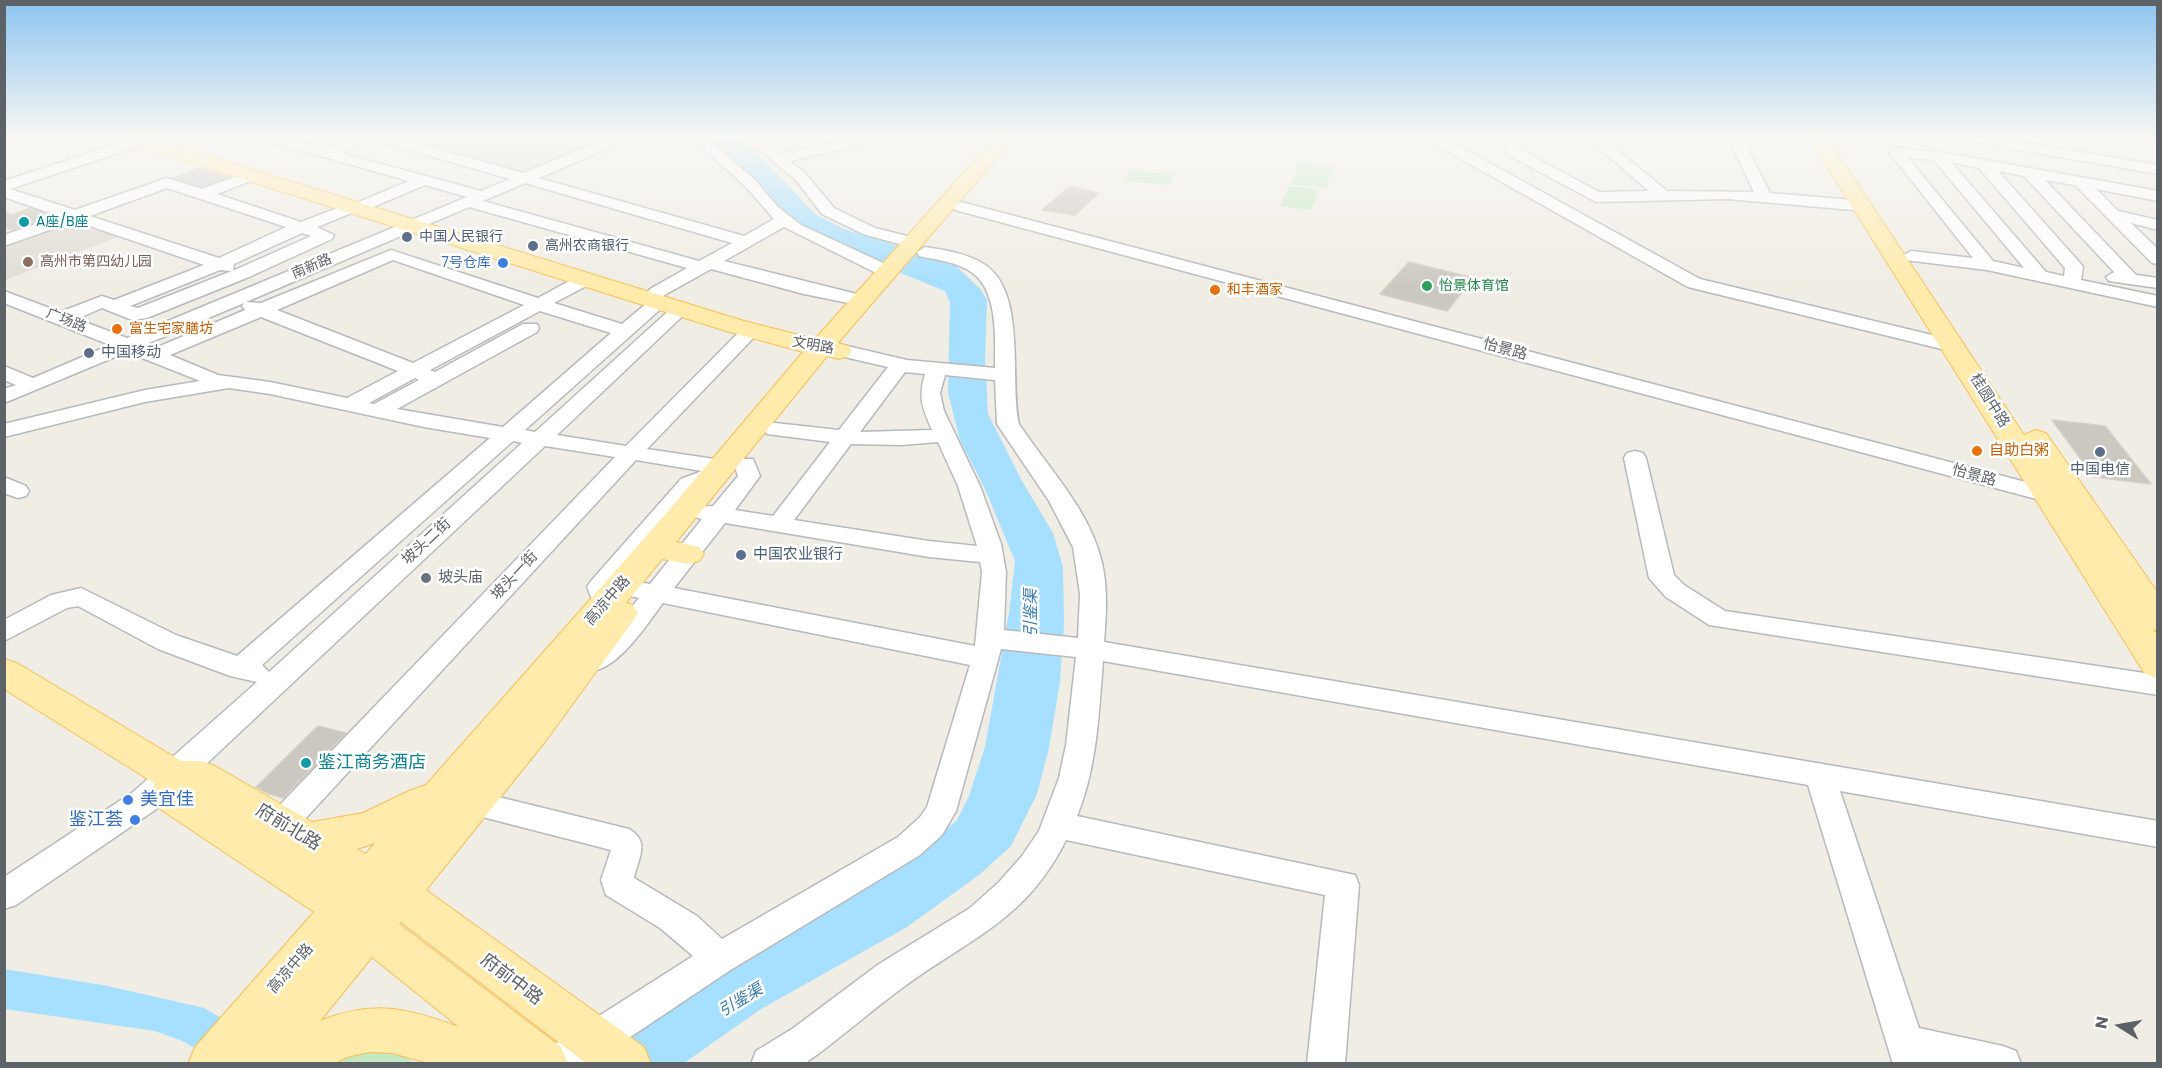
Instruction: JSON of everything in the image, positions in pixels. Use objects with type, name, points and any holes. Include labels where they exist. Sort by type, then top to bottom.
[{"type":"main road","name":"文明路","points":[[297,188],[665,301],[751,331],[830,348]]},
{"type":"main road","name":"文明路","points":[[302,188],[360,206]]},
{"type":"main road","name":"高凉中路","points":[[460,796],[580,671],[686,529],[728,468],[900,268],[965,188]]},
{"type":"main road","name":"高凉中路","points":[[900,268],[977,188]]},
{"type":"main road","name":"桂圆中路","points":[[1852,188],[1903,256],[2063,498],[2157,665]]},
{"type":"main road","name":"桂圆中路","points":[[1862,188],[1954,346],[2063,498],[2157,619]]},
{"type":"main road","name":"文明路","points":[[417,223],[586,279],[830,348]]},
{"type":"main road","name":"高凉中路","points":[[728,468],[775,429],[830,348]]},
{"type":"main road","name":"高凉中路","points":[[212,1064],[370,902],[635,595]]},
{"type":"main road","name":"府前北路","points":[[4,672],[174,776],[201,777],[296,832],[370,902]]},
{"type":"main road","points":[[174,776],[174,798],[370,902],[544,1064]]},
{"type":"main road","points":[[296,832],[335,838],[375,828],[460,796]]},
{"type":"main road","name":"高凉中路","points":[[256,1064],[370,902]]},
{"type":"main road","name":"府前中路","points":[[370,902],[594,1053]]},
{"type":"main road","points":[[290,1064],[328,1040],[351,1031],[371,1027],[401,1030],[497,1064]]},
{"type":"street","points":[[4,241],[153,188]]},
{"type":"street","points":[[60,319],[102,302],[139,314],[243,273],[325,234],[181,188]]},
{"type":"street","points":[[201,195],[220,188]]},
{"type":"street","points":[[114,306],[219,265],[301,226],[360,206],[403,188]]},
{"type":"street","points":[[443,188],[474,199],[703,264],[810,290],[900,268],[969,264],[990,278],[1001,301],[999,375],[1008,424],[1071,518],[1085,547],[1092,576],[1081,648],[1078,756],[1071,789],[1049,846],[1035,867],[1016,888],[981,919],[910,962],[769,1064]]},
{"type":"street","name":"南新路","points":[[4,397],[501,188]]},
{"type":"street","points":[[554,188],[745,241]]},
{"type":"street","points":[[754,188],[784,220],[809,236],[900,268]]},
{"type":"street","points":[[810,188],[828,211],[869,231],[900,268]]},
{"type":"street","points":[[1522,188],[1691,282],[1731,294],[1954,346]]},
{"type":"street","points":[[1577,188],[1593,197],[1725,194],[1864,206]]},
{"type":"street","points":[[1654,188],[1664,196]]},
{"type":"street","points":[[1759,188],[1764,197]]},
{"type":"street","points":[[1925,188],[1987,265]]},
{"type":"street","points":[[1965,188],[2039,274]]},
{"type":"street","points":[[2005,188],[2074,267],[2073,277]]},
{"type":"street","points":[[2044,188],[2132,279]]},
{"type":"street","points":[[2086,188],[2157,259]]},
{"type":"street","points":[[2113,188],[2157,196]]},
{"type":"street","points":[[2129,191],[2157,217]]},
{"type":"street","points":[[4,192],[243,273]]},
{"type":"street","name":"怡景路","points":[[960,207],[2063,498]]},
{"type":"street","points":[[2062,207],[2112,214],[2157,225]]},
{"type":"street","points":[[240,669],[623,330],[665,301],[703,264],[784,220]]},
{"type":"street","points":[[314,241],[350,251]]},
{"type":"street","points":[[152,356],[391,255],[407,258],[560,312],[623,330]]},
{"type":"street","points":[[1903,256],[1987,265],[2039,274],[2132,279],[2157,283]]},
{"type":"street","points":[[2073,277],[2157,302]]},
{"type":"street","points":[[352,404],[586,279]]},
{"type":"street","name":"广场路","points":[[4,296],[202,377],[228,383]]},
{"type":"street","points":[[234,300],[435,379]]},
{"type":"street","name":"坡头二街","points":[[4,895],[135,807],[174,776],[538,440],[665,301]]},
{"type":"street","points":[[379,410],[560,312]]},
{"type":"street","name":"坡头一街","points":[[296,832],[630,454],[751,331]]},
{"type":"street","points":[[830,348],[900,365],[999,375]]},
{"type":"street","points":[[778,525],[900,365]]},
{"type":"street","points":[[594,1053],[717,960],[909,846],[931,826],[941,811],[994,645],[994,572],[991,555],[969,486],[944,435],[934,411],[930,393],[942,371]]},
{"type":"street","points":[[4,372],[33,385]]},
{"type":"street","points":[[4,431],[146,396],[228,383],[270,388],[538,440],[728,468]]},
{"type":"street","points":[[775,429],[905,441],[944,435]]},
{"type":"street","points":[[1635,458],[1662,578],[1684,598],[1718,619],[2157,685]]},
{"type":"street","points":[[728,468],[689,484],[686,529],[778,525],[957,553],[991,555]]},
{"type":"street","points":[[635,595],[994,645],[1081,648],[2157,834]]},
{"type":"street","points":[[4,632],[60,601],[81,597],[167,642],[240,669],[279,679]]},
{"type":"street","points":[[1820,776],[1909,1053],[2003,1064]]},
{"type":"street","points":[[460,796],[618,838],[626,843],[628,850],[616,879],[618,885],[690,930],[705,942],[717,960]]},
{"type":"street","points":[[1058,825],[1343,885],[1326,1064]]},
{"type":"shaded area","name":"高州市第四幼儿园","points":[[75,219],[123,235],[5,280],[5,245]]},
{"type":"green space","points":[[1288,188],[1319,190],[1311,210],[1280,206]]},
{"type":"green space","points":[[380,1041],[415,1063],[311,1064]]},
{"type":"water","name":"引鉴渠","points":[[762,188],[790,188],[815,214],[844,229],[954,264],[981,290],[987,300],[985,358],[988,414],[1022,481],[1053,533],[1063,567],[1064,625],[1060,682],[1049,748],[1037,794],[1011,846],[979,875],[907,927],[761,1009],[684,1063],[572,1064],[934,840],[957,820],[969,796],[985,747],[1009,613],[1015,561],[985,489],[960,440],[948,392],[950,302],[945,291],[864,258],[781,213]]},
{"type":"water","points":[[4,969],[108,986],[204,1008],[300,1063],[222,1063],[182,1041],[155,1031],[5,1009]]},
{"type":"building","points":[[1068,188],[1099,193],[1075,215],[1042,210]]},
{"type":"building","name":"A座/B座","points":[[30,208],[52,216],[12,230],[4,227],[4,212],[11,215]]},
{"type":"building","name":"怡景体育馆","points":[[1409,262],[1473,278],[1447,311],[1380,294]]},
{"type":"building","name":"中国电信","points":[[2052,420],[2105,426],[2151,484],[2094,477]]},
{"type":"building","name":"鉴江商务酒店","points":[[318,726],[346,733],[283,798],[256,787]]},
{"type":"place","name":"A座/B座","points":[[24,222]]},
{"type":"place","name":"中国人民银行","points":[[407,237]]},
{"type":"place","name":"高州农商银行","points":[[533,246]]},
{"type":"place","name":"高州市第四幼儿园","points":[[28,262]]},
{"type":"place","name":"7号仓库","points":[[503,263]]},
{"type":"place","name":"怡景体育馆","points":[[1427,286]]},
{"type":"place","name":"和丰酒家","points":[[1215,290]]},
{"type":"place","name":"富生宅家膳坊","points":[[117,329]]},
{"type":"place","name":"中国移动","points":[[89,353]]},
{"type":"place","name":"自助白粥","points":[[1977,451]]},
{"type":"place","name":"中国电信","points":[[2100,452]]},
{"type":"place","name":"中国农业银行","points":[[741,555]]},
{"type":"place","name":"坡头庙","points":[[426,578]]},
{"type":"place","name":"鉴江商务酒店","points":[[306,763]]},
{"type":"place","name":"美宜佳","points":[[128,800]]},
{"type":"place","name":"鉴江荟","points":[[135,820]]}]
